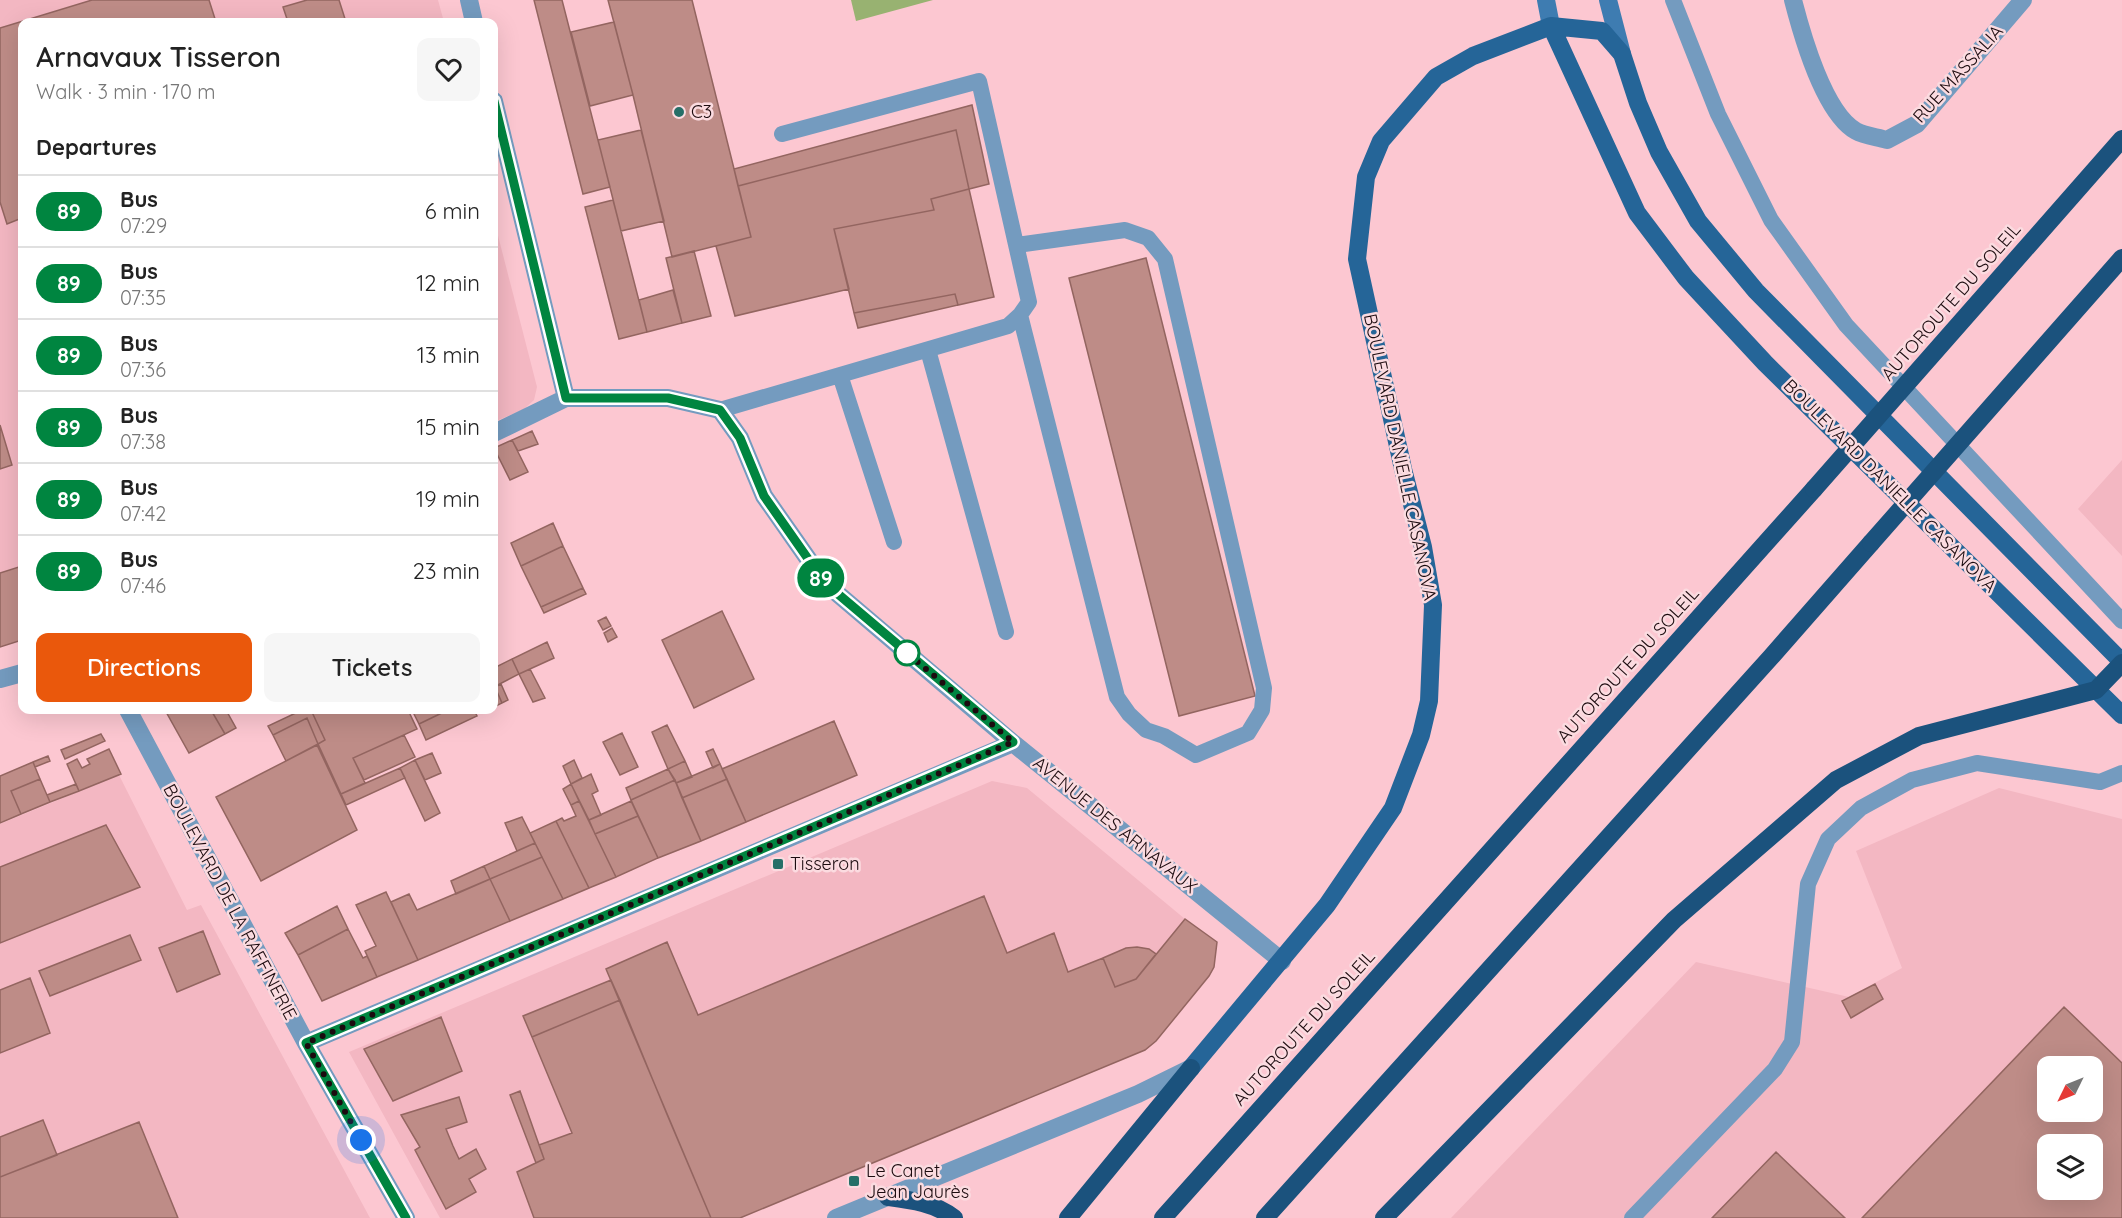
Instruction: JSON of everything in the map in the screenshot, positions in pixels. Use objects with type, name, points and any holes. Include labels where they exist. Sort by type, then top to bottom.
[{"type":"highway","name":"AUTOROUTE DU SOLEIL","points":[[1163,1218],[1814,489],[2122,139]]},
{"type":"highway","points":[[1265,1218],[1771,657],[2122,258]]},
{"type":"highway","points":[[1384,1218],[1674,920],[1836,780],[1919,736],[2096,690],[2122,663]]},
{"type":"highway","points":[[1068,1218],[1191,1068]]},
{"type":"highway","points":[[888,1197],[933,1206],[954,1218]]},
{"type":"main road","points":[[1546,0],[1551,26]]},
{"type":"main road","points":[[1608,0],[1622,54]]},
{"type":"main road","name":"BOULEVARD DANIELLE CASANOVA","points":[[1551,26],[1637,213],[1686,278],[1765,363],[2122,715]]},
{"type":"main road","name":"BOULEVARD DANIELLE CASANOVA","points":[[1191,1068],[1327,905],[1393,808],[1421,735],[1429,701],[1434,605],[1423,547],[1392,422],[1357,259],[1366,177],[1381,141],[1436,77],[1473,56],[1551,26],[1602,31],[1622,54],[1638,103],[1659,152],[1698,221],[1756,291],[2122,663]]},
{"type":"street","points":[[469,0],[473,18]]},
{"type":"street","name":"RUE MASSALIA","points":[[1793,0],[1802,35],[1826,94],[1838,115],[1856,131],[1887,140],[1917,124],[2023,0]]},
{"type":"street","points":[[498,118],[566,398]]},
{"type":"street","points":[[498,431],[566,398],[668,398],[720,410]]},
{"type":"street","name":"AVENUE DES ARNAVAUX","points":[[720,410],[740,438],[764,496],[825,583],[1013,742],[1282,961]]},
{"type":"street","points":[[0,679],[18,674]]},
{"type":"street","name":"BOULEVARD DE LA RAFFINERIE","points":[[130,714],[306,1043],[406,1218]]},
{"type":"street","points":[[306,1043],[1013,742]]},
{"type":"street","name":"BOULEVARD DANIELLE CASANOVA","points":[[836,1218],[1138,1094],[1191,1068]]},
{"type":"lane","points":[[1673,0],[1718,114],[1771,220],[1846,326],[2122,621]]},
{"type":"lane","points":[[720,410],[1008,326],[1029,302],[979,81],[782,134]]},
{"type":"lane","points":[[1017,245],[1125,230],[1148,238],[1166,259],[1264,688],[1262,710],[1248,733],[1196,755],[1164,736],[1146,730],[1129,714],[1117,697],[1020,315]]},
{"type":"lane","points":[[928,350],[1006,632]]},
{"type":"lane","points":[[840,375],[894,542]]},
{"type":"lane","points":[[1632,1218],[1774,1070],[1792,1042],[1808,884],[1828,839],[1860,808],[1912,780],[1977,763],[2100,782],[2122,773]]},
{"type":"shaded area","points":[[0,0],[438,0],[443,18],[18,18],[18,641],[0,647]]},
{"type":"shaded area","points":[[498,236],[537,387],[534,400],[524,409],[498,420]]},
{"type":"shaded area","points":[[2122,460],[2122,556],[2078,509]]},
{"type":"shaded area","points":[[119,775],[187,910],[201,905],[370,1218],[0,1218],[0,824]]},
{"type":"shaded area","points":[[992,781],[1027,788],[1185,919],[1217,942],[1214,967],[1209,972],[740,1218],[440,1218],[349,1052]]},
{"type":"shaded area","points":[[1999,788],[2122,819],[2122,1218],[1451,1218],[1696,962],[1849,997],[1902,968],[1856,851]]},
{"type":"green space","points":[[851,0],[933,0],[856,21]]},
{"type":"building","points":[[92,0],[209,0],[215,18],[33,18]]},
{"type":"building","points":[[307,0],[339,0],[345,18],[287,18],[283,7]]},
{"type":"building","points":[[534,0],[562,0],[610,187],[583,194]]},
{"type":"building","name":"C3","points":[[608,0],[692,0],[751,237],[672,257]]},
{"type":"building","points":[[614,22],[633,95],[590,106],[571,32]]},
{"type":"building","points":[[18,23],[18,220],[7,224],[0,202],[0,28]]},
{"type":"building","points":[[972,105],[989,184],[969,189],[956,130],[738,186],[734,169]]},
{"type":"building","points":[[641,130],[664,221],[621,231],[598,140]]},
{"type":"building","points":[[956,130],[969,189],[931,199],[934,210],[834,229],[849,289],[735,316],[716,246],[751,237],[738,186]]},
{"type":"building","points":[[969,189],[994,297],[958,305],[955,294],[854,313],[834,229],[934,210],[931,199]]},
{"type":"building","points":[[613,200],[647,332],[619,339],[585,207]]},
{"type":"building","points":[[694,251],[711,316],[682,323],[666,258]]},
{"type":"building","points":[[1146,258],[1255,696],[1179,716],[1069,278]]},
{"type":"building","points":[[673,290],[682,323],[647,332],[639,300]]},
{"type":"building","points":[[955,294],[958,305],[858,328],[854,313]]},
{"type":"building","points":[[0,425],[12,465],[0,469]]},
{"type":"building","points":[[532,431],[538,444],[518,451],[512,440]]},
{"type":"building","points":[[512,440],[528,472],[510,480],[498,456],[498,446]]},
{"type":"building","points":[[553,523],[563,546],[521,566],[511,543]]},
{"type":"building","points":[[563,546],[583,588],[541,607],[521,566]]},
{"type":"building","points":[[18,567],[18,641],[0,647],[0,573]]},
{"type":"building","points":[[583,588],[586,594],[544,613],[541,607]]},
{"type":"building","points":[[722,611],[754,679],[694,708],[662,640]]},
{"type":"building","points":[[606,617],[611,626],[603,630],[598,621]]},
{"type":"building","points":[[612,628],[617,637],[608,642],[604,633]]},
{"type":"building","points":[[547,642],[554,658],[519,674],[512,659]]},
{"type":"building","points":[[512,659],[519,674],[498,685],[498,666]]},
{"type":"building","points":[[530,669],[545,698],[533,702],[519,674]]},
{"type":"building","points":[[501,684],[508,700],[502,703],[498,694],[498,686]]},
{"type":"building","points":[[167,714],[213,714],[225,734],[189,753]]},
{"type":"building","points":[[213,714],[228,714],[236,728],[225,734]]},
{"type":"building","points":[[294,714],[313,714],[325,740],[318,744],[307,718],[273,735],[268,726]]},
{"type":"building","points":[[313,714],[410,714],[417,729],[353,758],[365,783],[341,794],[318,744],[325,740]]},
{"type":"building","points":[[414,714],[440,714],[419,724]]},
{"type":"building","points":[[440,714],[476,714],[477,716],[426,740],[419,724]]},
{"type":"building","points":[[307,718],[318,744],[286,761],[273,735]]},
{"type":"building","points":[[834,721],[857,775],[746,822],[722,769]]},
{"type":"building","points":[[667,725],[685,761],[668,769],[652,732]]},
{"type":"building","points":[[622,733],[638,767],[620,775],[603,742]]},
{"type":"building","points":[[101,734],[105,741],[65,759],[61,750]]},
{"type":"building","points":[[404,735],[415,757],[364,780],[353,758]]},
{"type":"building","points":[[317,745],[357,830],[261,881],[216,797]]},
{"type":"building","points":[[109,749],[121,774],[79,791],[67,764],[77,759],[82,768],[90,764],[87,759]]},
{"type":"building","points":[[713,749],[720,764],[713,768],[706,752]]},
{"type":"building","points":[[432,753],[441,773],[425,780],[415,760]]},
{"type":"building","points":[[48,756],[50,761],[35,767],[33,762]]},
{"type":"building","points":[[415,760],[440,813],[425,821],[400,768]]},
{"type":"building","points":[[574,760],[582,778],[571,784],[563,766]]},
{"type":"building","points":[[685,761],[692,777],[676,783],[668,769]]},
{"type":"building","points":[[33,762],[40,779],[11,791],[21,814],[0,823],[0,776]]},
{"type":"building","points":[[720,764],[727,779],[682,798],[676,783]]},
{"type":"building","points":[[400,768],[405,778],[346,805],[341,794]]},
{"type":"building","points":[[668,769],[675,780],[631,800],[626,788]]},
{"type":"building","points":[[591,774],[598,791],[592,794],[601,815],[589,820],[571,784]]},
{"type":"building","points":[[40,779],[50,802],[21,814],[11,791]]},
{"type":"building","points":[[727,779],[746,822],[701,841],[682,798]]},
{"type":"building","points":[[675,780],[701,841],[658,858],[631,800]]},
{"type":"building","points":[[76,784],[79,791],[50,802],[47,795]]},
{"type":"building","points":[[571,784],[579,801],[571,805],[563,789]]},
{"type":"building","points":[[579,801],[616,877],[589,888],[556,821],[562,818],[564,821],[576,816],[571,805]]},
{"type":"building","points":[[631,801],[638,816],[595,834],[589,820]]},
{"type":"building","points":[[638,816],[658,858],[616,877],[595,834]]},
{"type":"building","points":[[522,817],[535,843],[517,851],[505,823]]},
{"type":"building","points":[[556,821],[589,888],[563,899],[530,833]]},
{"type":"building","points":[[106,825],[140,887],[0,943],[0,867]]},
{"type":"building","points":[[535,843],[542,857],[490,879],[484,866]]},
{"type":"building","points":[[542,857],[563,899],[510,921],[490,879]]},
{"type":"building","points":[[484,866],[490,879],[456,894],[451,881]]},
{"type":"building","points":[[490,879],[510,921],[418,960],[391,902],[409,894],[417,910]]},
{"type":"building","points":[[386,892],[418,960],[377,977],[365,951],[376,946],[356,905]]},
{"type":"building","points":[[984,896],[1007,953],[1054,933],[1068,972],[1103,958],[1115,987],[1136,979],[1185,919],[1217,942],[1214,967],[1156,1041],[1145,1050],[740,1218],[711,1218],[606,969],[667,942],[698,1015]]},
{"type":"building","points":[[337,906],[348,929],[298,955],[285,933]]},
{"type":"building","points":[[348,929],[363,958],[367,956],[377,977],[322,1001],[298,955]]},
{"type":"building","points":[[203,931],[220,974],[177,992],[159,948]]},
{"type":"building","points":[[130,935],[141,960],[50,996],[39,971]]},
{"type":"building","points":[[1126,948],[1149,949],[1156,954],[1136,979],[1115,987],[1103,958]]},
{"type":"building","points":[[30,978],[50,1033],[0,1053],[0,990]]},
{"type":"building","points":[[611,980],[620,1000],[532,1037],[523,1016]]},
{"type":"building","points":[[1875,984],[1883,999],[1851,1018],[1842,1001]]},
{"type":"building","points":[[620,1000],[711,1218],[534,1218],[517,1172],[544,1159],[539,1145],[572,1133],[532,1037]]},
{"type":"building","points":[[2064,1007],[2122,1063],[2122,1218],[1862,1218]]},
{"type":"building","points":[[441,1017],[462,1071],[393,1101],[364,1049]]},
{"type":"building","points":[[520,1091],[544,1159],[536,1163],[510,1095]]},
{"type":"building","points":[[459,1097],[467,1122],[446,1129],[459,1159],[476,1149],[486,1169],[469,1179],[476,1192],[446,1209],[415,1150],[420,1147],[401,1115]]},
{"type":"building","points":[[43,1120],[57,1155],[0,1177],[0,1137]]},
{"type":"building","points":[[139,1122],[178,1218],[0,1218],[0,1177]]},
{"type":"building","points":[[1776,1152],[1845,1218],[1712,1218]]},
{"type":"bus line","name":"89","points":[[406,1218],[306,1043],[1013,742],[825,583],[764,496],[740,438],[720,410],[668,398],[566,398],[498,118]]},
{"type":"place","name":"C3","points":[[679,112]]},
{"type":"place","name":"Tisseron","points":[[778,864]]},
{"type":"place","name":"Le Canet Jean Jaurès","points":[[854,1181]]},
{"type":"route","points":[[361,1140],[306,1043],[1013,742],[907,653]]}]
